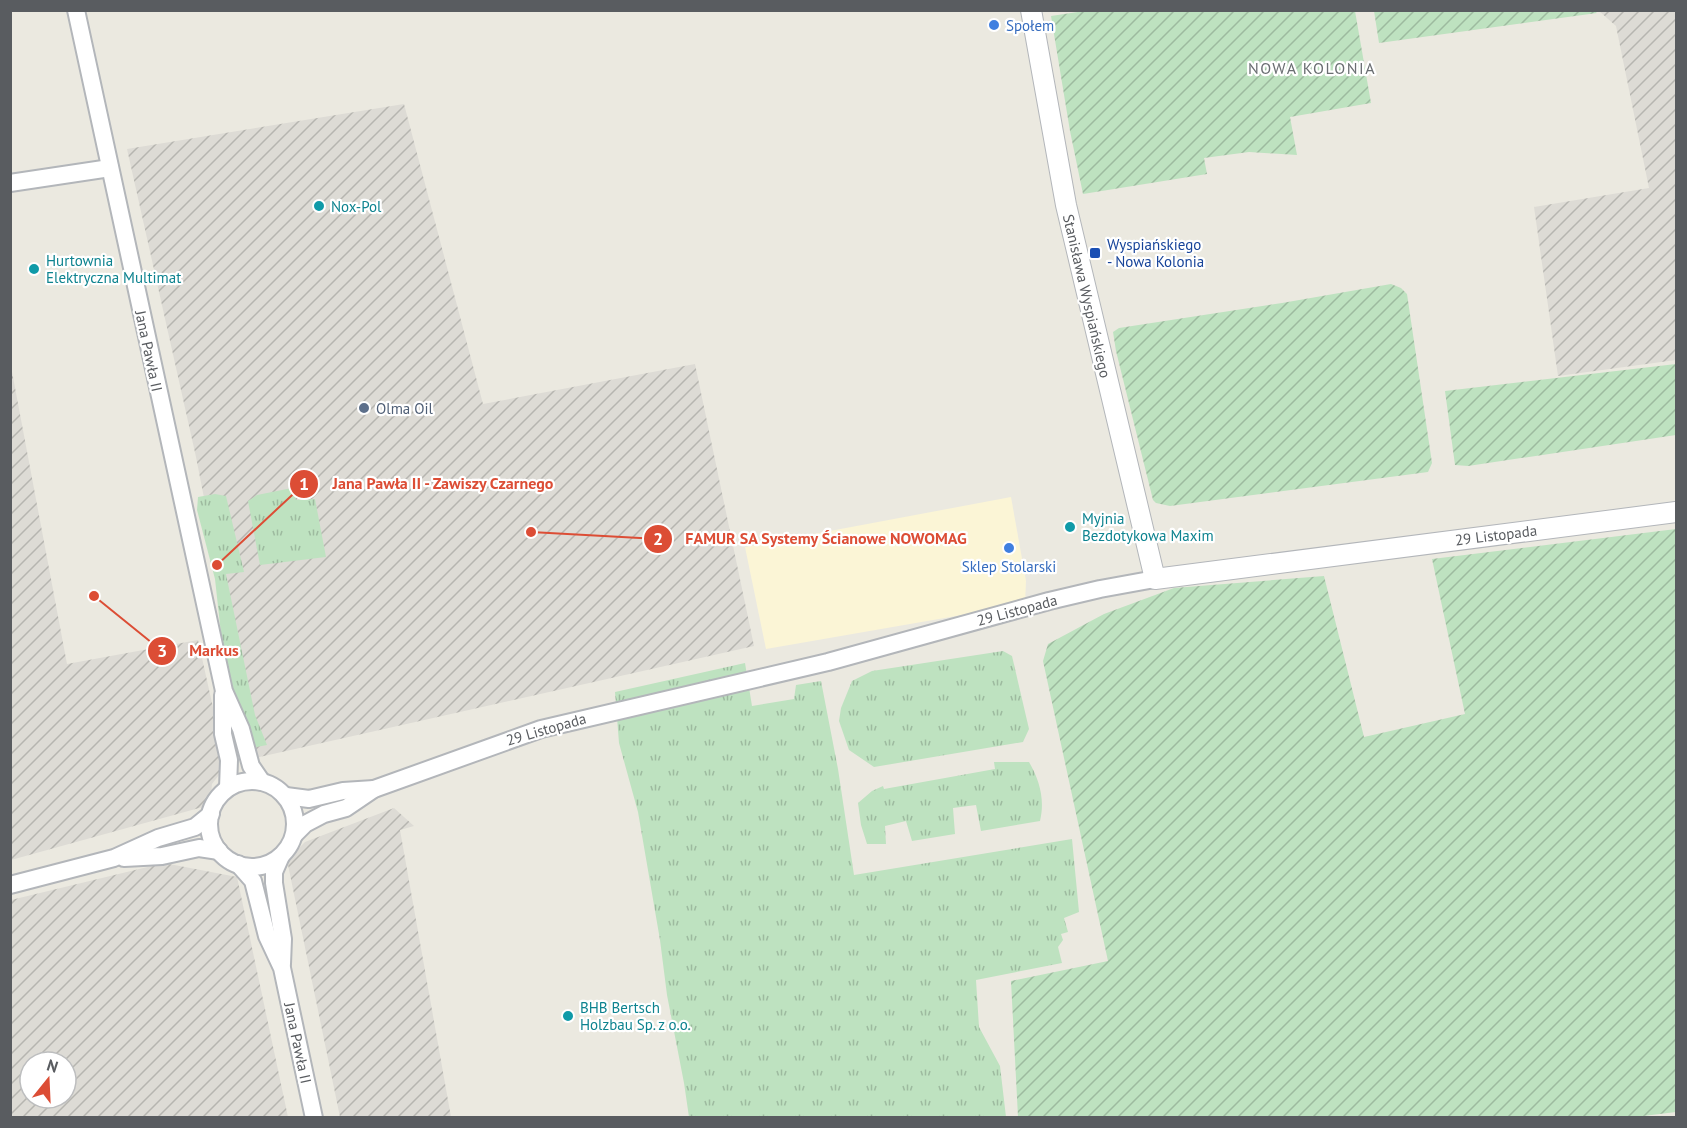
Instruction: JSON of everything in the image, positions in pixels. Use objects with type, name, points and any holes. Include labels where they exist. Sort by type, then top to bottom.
[{"type":"street","name":"Jana Pawła II","points":[[76,10],[224,691],[241,729],[251,766],[262,782]]},
{"type":"street","name":"Stanisława Wyspiańskiego","points":[[1031,10],[1073,238],[1155,579]]},
{"type":"street","points":[[10,183],[110,168]]},
{"type":"street","name":"29 Listopada","points":[[294,836],[306,824],[324,814],[346,808],[375,789],[541,729],[828,662],[1100,589],[1155,579],[1677,512]]},
{"type":"street","name":"Jana Pawła II","points":[[224,691],[222,734],[229,760],[228,788]]},
{"type":"street","points":[[250,780],[262,782],[273,786],[286,796],[294,811],[294,836],[291,843],[274,861],[258,866],[238,864],[219,851],[213,841],[210,830],[211,814],[219,796],[228,788],[250,780]]},
{"type":"street","name":"29 Listopada","points":[[286,796],[309,799],[343,791],[375,789]]},
{"type":"street","points":[[10,885],[114,858],[158,838],[195,827],[211,814]]},
{"type":"street","points":[[114,858],[162,856],[199,848],[219,851]]},
{"type":"street","name":"Jana Pawła II","points":[[280,856],[274,872],[274,883],[284,939],[282,968]]},
{"type":"street","name":"Jana Pawła II","points":[[238,864],[253,881],[267,936],[282,968],[314,1118]]},
{"type":"shaded area","points":[[1599,11],[1676,11],[1676,360],[1558,376],[1534,207],[1649,188],[1616,26]]},
{"type":"shaded area","points":[[404,104],[483,404],[695,364],[754,646],[255,758],[196,457],[127,149]]},
{"type":"shaded area","points":[[10,361],[67,664],[198,640],[226,766],[212,784],[210,805],[11,860]]},
{"type":"shaded area","points":[[1011,497],[1026,581],[1025,604],[766,649],[745,547]]},
{"type":"shaded area","points":[[394,808],[414,826],[400,830],[451,1117],[340,1117],[287,860],[305,842]]},
{"type":"shaded area","points":[[164,863],[237,877],[288,1117],[11,1118],[11,900]]},
{"type":"green space","points":[[1091,10],[1355,11],[1371,103],[1290,117],[1297,155],[1249,152],[1204,158],[1207,174],[1083,194],[1051,16]]},
{"type":"green space","points":[[1593,10],[1597,13],[1379,43],[1374,11]]},
{"type":"green space","points":[[1391,284],[1401,288],[1407,294],[1432,463],[1428,472],[1170,506],[1156,503],[1153,500],[1113,332],[1119,328]]},
{"type":"green space","points":[[1676,364],[1676,435],[1468,466],[1455,465],[1445,391]]},
{"type":"green space","points":[[292,488],[296,500],[315,499],[326,557],[260,565],[248,501],[257,495]]},
{"type":"green space","points":[[215,494],[226,496],[244,572],[226,574],[255,715],[267,745],[247,749],[222,643],[215,579],[197,510],[198,497]]},
{"type":"green space","points":[[1676,529],[1676,1112],[1627,1118],[1018,1117],[1011,981],[1108,961],[1043,661],[1048,644],[1104,614],[1174,588],[1324,576],[1364,737],[1465,714],[1432,559]]},
{"type":"green space","points":[[1003,651],[1012,656],[1029,729],[1023,742],[874,767],[849,750],[839,721],[841,708],[852,681],[872,671]]},
{"type":"green space","points":[[745,663],[752,706],[794,699],[796,685],[821,681],[838,769],[854,875],[1072,839],[1079,912],[1064,918],[1068,932],[1061,934],[1063,940],[1058,947],[1062,963],[976,980],[979,1027],[1000,1066],[1006,1117],[689,1117],[638,812],[619,743],[615,692]]},
{"type":"green space","points":[[994,762],[1029,762],[1040,791],[1042,806],[1040,821],[981,831],[976,805],[953,808],[955,834],[912,841],[906,821],[885,826],[886,844],[867,844],[858,803],[872,791],[883,786],[884,789],[995,769]]},
{"type":"place","name":"Społem","points":[[994,25]]},
{"type":"place","name":"Nox-Pol","points":[[319,206]]},
{"type":"place","name":"Wyspiańskiego - Nowa Kolonia","points":[[1095,253]]},
{"type":"place","name":"Hurtownia Elektryczna Multimat","points":[[34,269]]},
{"type":"place","name":"Olma Oil","points":[[364,408]]},
{"type":"place","name":"Myjnia Bezdotykowa Maxim","points":[[1070,527]]},
{"type":"place","name":"FAMUR SA Systemy Ścianowe NOWOMAG","points":[[531,532]]},
{"type":"place","name":"Sklep Stolarski","points":[[1009,548]]},
{"type":"place","name":"Jana Pawła II - Zawiszy Czarnego","points":[[217,565]]},
{"type":"place","name":"Markus","points":[[94,596]]},
{"type":"place","name":"BHB Bertsch Holzbau Sp. z o.o.","points":[[568,1016]]},
{"type":"district","name":"NOWA KOLONIA","points":[[1312,68]]}]
